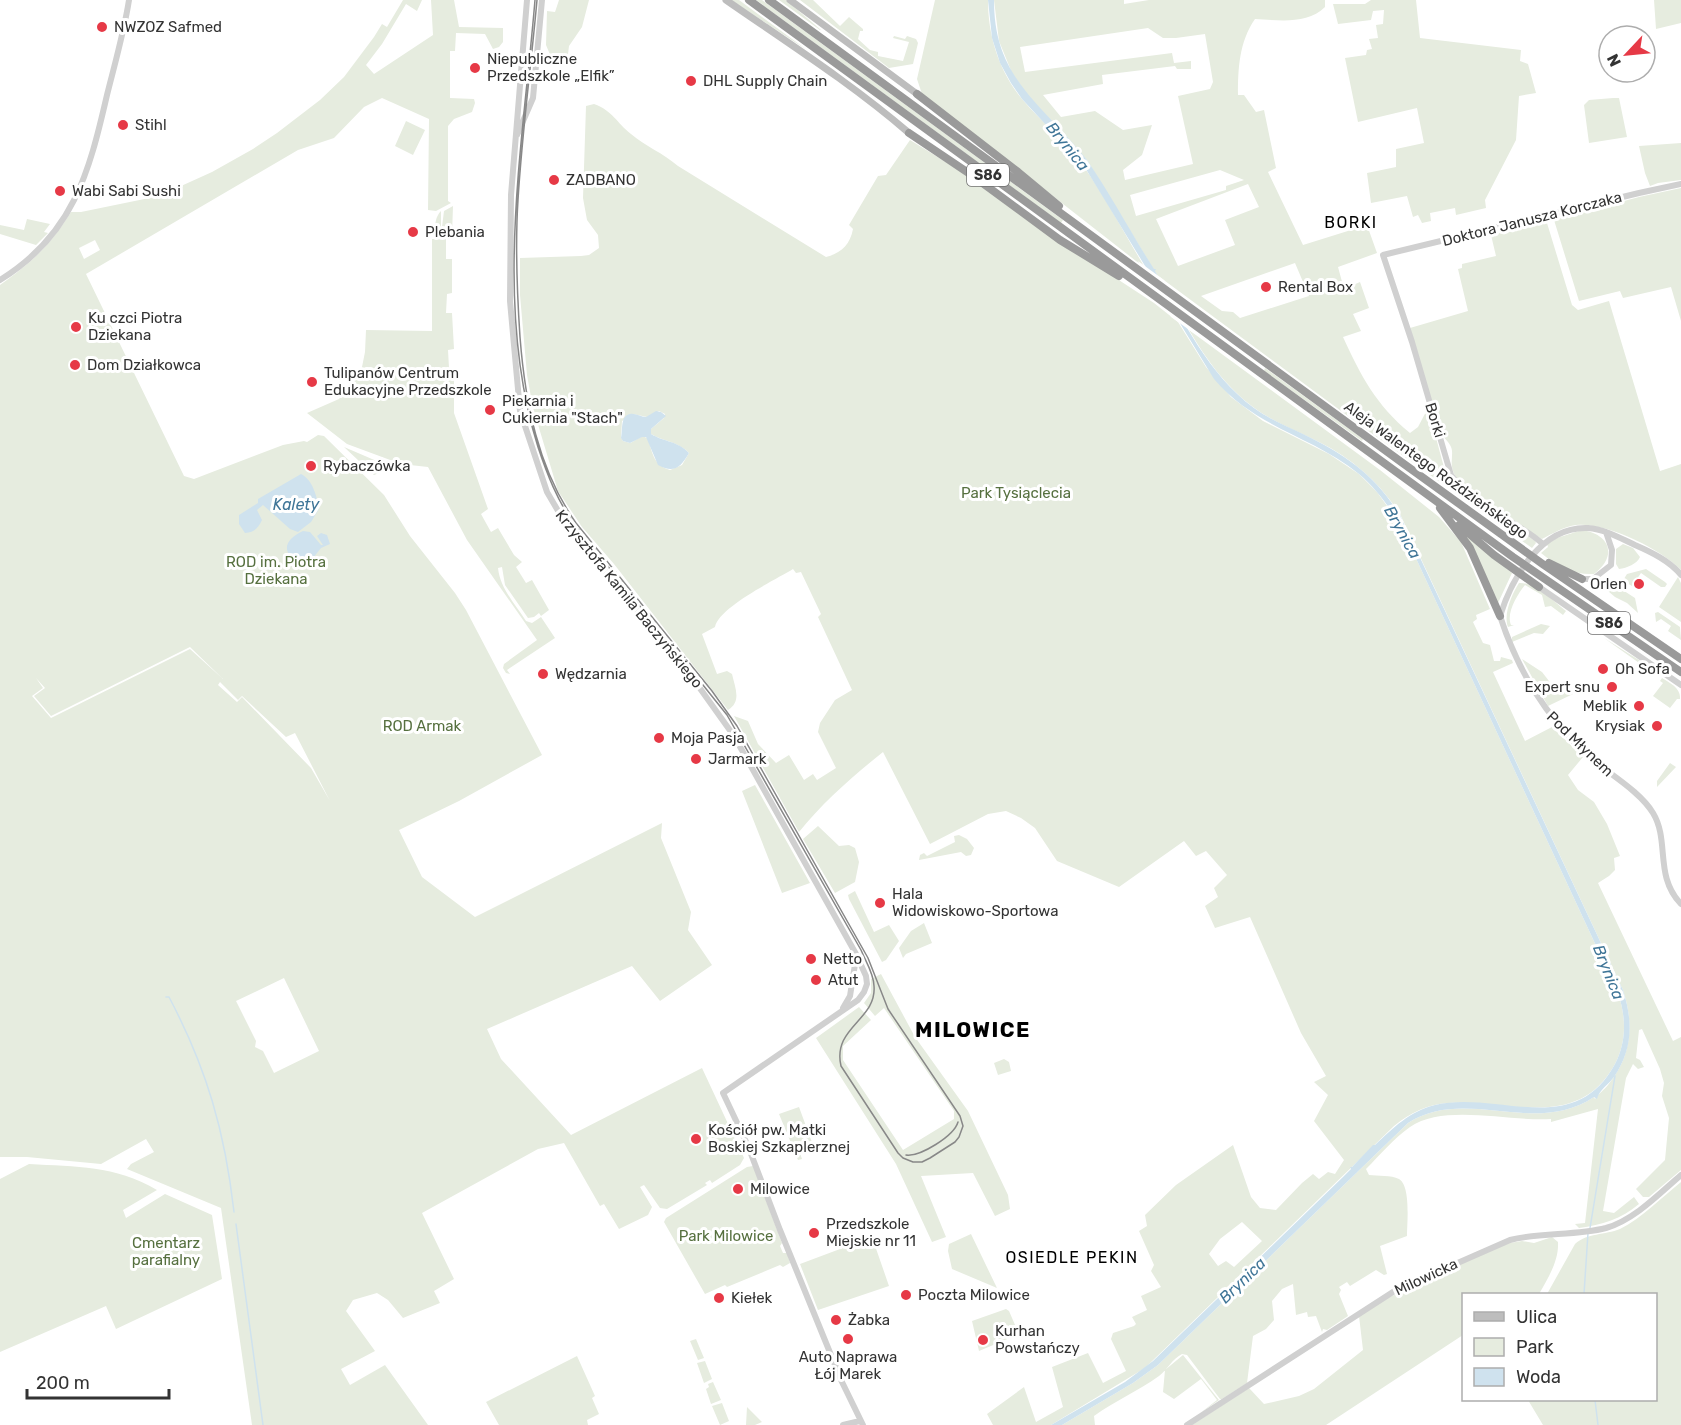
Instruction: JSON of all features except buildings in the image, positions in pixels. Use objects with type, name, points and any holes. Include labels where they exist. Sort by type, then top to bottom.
[{"type":"highway","name":"S86","points":[[749,0],[1134,281]]},
{"type":"highway","name":"S86","points":[[769,0],[1083,229]]},
{"type":"highway","points":[[916,94],[1036,185],[1083,229]]},
{"type":"highway","points":[[909,133],[982,182],[1060,240],[1116,275],[1134,281]]},
{"type":"highway","name":"Aleja Walentego Roździeńskiego","points":[[1083,229],[1519,547],[1681,659]]},
{"type":"highway","name":"Aleja Walentego Roździeńskiego","points":[[1134,281],[1513,557],[1536,580],[1681,672]]},
{"type":"highway","points":[[1430,496],[1449,518],[1473,554],[1500,616]]},
{"type":"highway","points":[[1449,518],[1508,565],[1536,580]]},
{"type":"highway","points":[[1545,563],[1582,579]]},
{"type":"main road","points":[[726,0],[825,67],[883,110],[909,133]]},
{"type":"main road","points":[[790,0],[916,94]]},
{"type":"street","points":[[0,280],[42,246],[70,208],[84,181],[100,126],[129,0]]},
{"type":"street","name":"Krzysztofa Kamila Baczyńskiego","points":[[527,0],[511,195],[510,290],[520,411],[550,499],[564,521],[723,718],[856,954],[866,976],[867,984],[858,1000],[723,1093],[748,1146],[842,1382],[862,1423]]},
{"type":"street","name":"Krzysztofa Kamila Baczyńskiego","points":[[516,138],[533,98],[542,0]]},
{"type":"street","name":"Doktora Janusza Korczaka","points":[[1383,255],[1681,184]]},
{"type":"street","name":"Borki","points":[[1383,255],[1451,475],[1494,512],[1543,544]]},
{"type":"street","points":[[1500,616],[1510,587],[1543,544],[1571,530],[1589,528],[1622,538],[1664,560],[1681,575]]},
{"type":"street","points":[[1582,579],[1593,579],[1611,565],[1612,550],[1606,532]]},
{"type":"street","points":[[1612,550],[1622,538]]},
{"type":"street","name":"Aleja Walentego Roździeńskiego","points":[[1536,580],[1681,685]]},
{"type":"street","name":"Pod Młynem","points":[[1500,616],[1518,662],[1546,711],[1588,755],[1643,801],[1653,813],[1660,839],[1665,876],[1681,904]]},
{"type":"street","points":[[841,1011],[850,996],[856,954]]},
{"type":"street","name":"Milowicka","points":[[1186,1425],[1396,1290],[1510,1240],[1539,1234],[1593,1231],[1611,1227],[1624,1220],[1681,1175]]},
{"type":"street","points":[[843,1425],[862,1423]]},
{"type":"green space","points":[[403,0],[422,0],[417,11],[406,4],[382,44],[366,65],[374,74],[433,35],[431,0],[454,0],[459,27],[503,28],[503,42],[499,47],[493,49],[485,34],[456,33],[455,51],[450,51],[450,98],[474,99],[475,103],[472,112],[454,119],[448,126],[448,201],[451,203],[436,211],[428,210],[429,119],[382,98],[364,107],[334,138],[298,150],[86,274],[184,476],[194,479],[283,445],[307,442],[318,435],[324,436],[384,495],[410,536],[466,610],[542,755],[459,801],[399,830],[422,877],[475,917],[662,823],[661,838],[691,912],[688,930],[712,965],[660,1001],[632,966],[487,1029],[501,1059],[571,1135],[702,1068],[744,1158],[740,1165],[712,1183],[710,1180],[705,1183],[707,1185],[667,1209],[660,1208],[644,1185],[640,1187],[652,1207],[648,1215],[619,1229],[604,1204],[600,1206],[564,1143],[538,1149],[422,1213],[454,1279],[434,1291],[440,1303],[403,1318],[388,1300],[377,1293],[353,1300],[346,1311],[375,1351],[341,1369],[350,1385],[385,1365],[428,1425],[252,1425],[221,1208],[127,1169],[131,1164],[154,1152],[146,1139],[101,1164],[27,1157],[0,1157],[0,285],[40,253],[56,235],[71,212],[159,196],[212,172],[277,133],[320,100],[344,77],[382,24],[387,27]],"holes":[[[95,240],[100,250],[84,259],[79,248]],[[190,647],[223,679],[190,649],[51,718],[32,696],[43,688],[36,678],[45,688],[34,696],[51,716]],[[220,682],[238,700],[242,696],[286,737],[295,733],[330,801],[311,768],[242,697],[237,702],[218,685]],[[284,978],[319,1051],[274,1073],[263,1051],[255,1047],[256,1041],[236,1001]]]},
{"type":"green space","points":[[559,0],[589,0],[582,27],[569,46],[568,54],[551,57],[546,45],[547,11],[555,12]]},
{"type":"green space","points":[[731,0],[739,0],[807,50]]},
{"type":"green space","points":[[756,0],[762,0],[1063,220],[1061,223]]},
{"type":"green space","points":[[779,0],[786,0],[821,30],[820,30]]},
{"type":"green space","points":[[800,0],[813,0],[840,26],[849,17],[863,29],[858,39],[870,50],[878,52],[878,56],[903,61],[909,42],[893,38],[894,36],[916,39],[918,43],[913,64],[889,68]]},
{"type":"green space","points":[[935,0],[988,0],[993,40],[1007,77],[1022,99],[1077,158],[1100,191],[1144,266],[922,94],[917,79]]},
{"type":"green space","points":[[994,0],[1124,0],[1124,4],[1149,0],[1325,0],[1325,7],[1310,17],[1292,20],[1255,19],[1243,46],[1239,66],[1238,95],[1244,95],[1256,112],[1264,110],[1276,168],[1268,172],[1303,245],[1367,225],[1377,253],[1338,267],[1344,289],[1360,282],[1369,308],[1353,314],[1361,331],[1343,337],[1370,389],[1388,412],[1410,433],[1418,427],[1428,408],[1446,475],[1461,491],[1535,541],[1532,548],[1157,275],[1087,160],[1027,95],[1012,73],[999,41]],"holes":[[[1148,28],[1163,38],[1205,34],[1213,82],[1210,89],[1178,96],[1193,164],[1125,180],[1123,170],[1142,155],[1152,125],[1123,130],[1095,111],[1061,117],[1043,95],[1103,84],[1102,75],[1175,66],[1177,69],[1191,69],[1191,61],[1174,63],[1172,53],[1025,72],[1020,47]],[[1220,170],[1244,180],[1226,186],[1226,190],[1136,216],[1130,195]],[[1248,184],[1259,207],[1225,220],[1235,245],[1178,266],[1156,219]],[[1295,263],[1309,296],[1240,318],[1233,312],[1222,311],[1201,296]]]},
{"type":"green space","points":[[1371,0],[1416,0],[1420,38],[1521,50],[1520,61],[1528,64],[1536,93],[1519,96],[1516,140],[1485,200],[1486,208],[1456,215],[1455,208],[1430,213],[1431,221],[1422,223],[1418,215],[1413,217],[1407,196],[1371,203],[1367,173],[1396,167],[1396,149],[1424,143],[1417,108],[1358,122],[1345,58],[1366,55],[1367,50],[1372,49],[1369,39],[1378,38],[1376,25],[1383,24],[1384,10],[1373,11],[1371,20],[1338,24],[1333,4],[1365,4]]},
{"type":"green space","points":[[1654,0],[1681,0],[1681,23],[1657,29]]},
{"type":"green space","points":[[1619,98],[1627,137],[1589,143],[1584,105],[1589,100]]},
{"type":"green space","name":"Park Tysiąclecia","points":[[594,104],[606,110],[642,142],[826,257],[840,251],[847,244],[853,229],[849,225],[878,176],[886,175],[910,140],[970,177],[1056,239],[1154,303],[1178,322],[1206,367],[1231,397],[1263,421],[1329,454],[1359,474],[1377,492],[1400,524],[1618,993],[1624,1020],[1622,1047],[1615,1064],[1600,1085],[1582,1098],[1562,1105],[1540,1108],[1448,1103],[1426,1107],[1413,1113],[1394,1126],[1145,1368],[1051,1425],[993,1425],[987,1414],[1024,1387],[1036,1422],[1063,1407],[1052,1367],[1088,1353],[1103,1383],[1126,1371],[1111,1339],[1113,1333],[1134,1326],[1136,1324],[1132,1317],[1147,1310],[1141,1296],[1161,1287],[1151,1271],[1154,1265],[1139,1231],[1147,1226],[1145,1215],[1176,1185],[1233,1145],[1251,1197],[1260,1208],[1276,1210],[1313,1174],[1319,1179],[1328,1172],[1335,1174],[1344,1160],[1314,1121],[1328,1095],[1314,1082],[1326,1076],[1301,1033],[1250,917],[1215,928],[1205,906],[1218,897],[1214,888],[1227,875],[1206,851],[1196,856],[1184,841],[1119,887],[1057,861],[1035,828],[1006,811],[988,814],[930,844],[883,752],[818,810],[799,832],[734,716],[748,721],[758,744],[776,763],[789,755],[804,780],[813,774],[817,780],[836,768],[818,732],[820,723],[835,700],[852,690],[818,617],[821,614],[801,572],[796,573],[793,569],[749,595],[726,611],[715,627],[702,634],[717,674],[727,671],[732,674],[736,698],[735,703],[728,710],[614,564],[582,527],[558,491],[533,408],[527,375],[520,295],[520,258],[589,255],[599,248],[598,235],[587,220],[583,198],[586,106]],"holes":[[[659,411],[665,414],[664,418],[651,429],[651,434],[681,446],[689,453],[682,465],[670,470],[657,462],[646,437],[630,443],[623,441],[621,437],[622,421],[633,414],[647,417]],[[1242,1222],[1262,1241],[1234,1267],[1226,1261],[1218,1266],[1209,1254],[1220,1239]]]},
{"type":"green space","points":[[406,121],[425,130],[413,155],[395,146]]},
{"type":"green space","points":[[1681,143],[1681,180],[1650,186],[1639,146]]},
{"type":"green space","points":[[1681,188],[1681,321],[1671,287],[1623,298],[1620,291],[1579,301],[1554,220]]},
{"type":"green space","points":[[453,206],[452,235],[446,236],[446,259],[452,259],[452,293],[447,294],[446,313],[452,313],[454,349],[448,350],[449,368],[454,368],[454,413],[488,509],[481,514],[491,532],[498,528],[514,555],[522,562],[516,567],[526,583],[532,580],[549,610],[541,616],[539,613],[528,618],[505,585],[502,567],[498,568],[502,582],[526,621],[532,623],[541,617],[555,638],[507,670],[510,674],[506,673],[503,668],[504,664],[537,640],[467,540],[428,467],[401,464],[347,444],[307,413],[339,399],[361,372],[366,330],[432,331],[432,239],[435,239],[437,217],[441,211],[441,235],[444,211]]},
{"type":"green space","points":[[27,219],[50,224],[44,232],[48,233],[36,245],[0,234],[0,225],[24,230]]},
{"type":"green space","points":[[1547,223],[1572,305],[1578,310],[1609,301],[1660,471],[1681,464],[1681,570],[1660,554],[1632,538],[1602,528],[1576,525],[1559,530],[1542,539],[1486,504],[1465,488],[1454,475],[1452,448],[1441,434],[1410,328],[1468,311],[1458,269],[1462,268],[1462,264],[1496,256],[1491,235]]},
{"type":"green space","points":[[1189,330],[1380,470],[1439,517],[1461,542],[1490,609],[1476,615],[1477,619],[1473,622],[1483,643],[1490,645],[1494,661],[1500,661],[1501,657],[1512,660],[1513,663],[1493,672],[1525,741],[1552,727],[1583,757],[1568,775],[1578,790],[1594,802],[1607,824],[1620,856],[1614,858],[1615,870],[1598,883],[1673,1041],[1681,1037],[1681,1170],[1649,1197],[1643,1197],[1636,1189],[1665,1160],[1669,1118],[1662,1096],[1664,1083],[1660,1069],[1642,1029],[1639,1030],[1636,1058],[1644,1067],[1638,1069],[1633,1064],[1626,1078],[1603,1211],[1614,1213],[1634,1197],[1639,1204],[1632,1209],[1596,1225],[1579,1228],[1575,1224],[1585,1223],[1598,1109],[1551,1122],[1551,1119],[1478,1115],[1441,1116],[1424,1120],[1398,1136],[1366,1169],[1369,1175],[1392,1177],[1403,1183],[1408,1205],[1407,1236],[1380,1246],[1387,1274],[1384,1275],[1376,1270],[1350,1286],[1347,1282],[1339,1287],[1341,1290],[1339,1294],[1348,1316],[1327,1330],[1323,1329],[1322,1332],[1316,1316],[1308,1317],[1307,1312],[1296,1315],[1293,1284],[1282,1289],[1272,1301],[1274,1320],[1266,1329],[1253,1336],[1247,1383],[1222,1399],[1187,1355],[1182,1354],[1159,1376],[1094,1416],[1095,1425],[1062,1425],[1133,1383],[1158,1365],[1408,1123],[1430,1113],[1453,1109],[1548,1113],[1571,1108],[1594,1097],[1595,1099],[1616,1074],[1629,1039],[1629,1015],[1623,990],[1400,514],[1374,482],[1354,464],[1331,449],[1269,417],[1243,399],[1217,372]]},
{"type":"green space","points":[[1265,368],[1363,439],[1362,441],[1264,371]]},
{"type":"green space","points":[[344,447],[393,468],[374,475]]},
{"type":"green space","points":[[1582,530],[1599,536],[1608,547],[1606,560],[1594,574],[1566,569],[1541,553],[1548,547],[1547,544],[1557,538]]},
{"type":"green space","points":[[1465,535],[1512,573],[1498,603]]},
{"type":"green space","points":[[1623,544],[1633,548],[1640,557],[1637,562],[1619,569],[1616,564],[1616,549]]},
{"type":"green space","points":[[1646,569],[1665,582],[1667,584],[1665,587],[1661,587],[1641,573],[1632,586],[1627,583],[1625,585],[1627,574]]},
{"type":"green space","points":[[1678,577],[1681,583],[1681,622],[1659,607]]},
{"type":"green space","points":[[1519,583],[1538,589],[1566,611],[1563,615],[1551,606],[1545,607],[1542,595],[1525,585],[1511,610],[1511,625],[1514,625],[1508,627],[1507,610]]},
{"type":"green space","points":[[1615,585],[1635,598],[1638,613],[1602,586]]},
{"type":"green space","points":[[1658,612],[1680,627],[1681,640],[1668,631],[1671,626],[1661,619],[1656,622],[1655,613]]},
{"type":"green space","points":[[1541,624],[1550,626],[1543,634],[1534,633],[1512,642],[1512,637]]},
{"type":"green space","points":[[1604,638],[1658,672],[1656,675]]},
{"type":"green space","points":[[1522,659],[1542,672],[1556,690],[1567,689],[1573,694],[1548,706]]},
{"type":"green space","points":[[1662,678],[1674,686],[1680,695],[1680,699],[1677,699],[1670,708],[1653,696],[1663,683],[1660,681]]},
{"type":"green space","points":[[1670,763],[1676,767],[1657,787],[1657,781]]},
{"type":"green space","points":[[755,785],[810,883],[782,893],[742,791]]},
{"type":"green space","points":[[818,826],[839,846],[849,845],[855,848],[859,862],[855,882],[835,893],[803,839]]},
{"type":"green space","points":[[959,835],[967,839],[974,848],[971,855],[966,856],[961,852],[919,860],[920,855],[924,853],[927,856],[955,842],[954,836]]},
{"type":"green space","points":[[855,891],[874,932],[889,925],[899,941],[886,960],[882,962],[849,899],[848,895]]},
{"type":"green space","points":[[924,923],[932,943],[906,954],[903,958],[899,948],[911,931]]},
{"type":"green space","points":[[881,974],[915,1037],[968,1111],[1008,1195],[1010,1209],[995,1216],[973,1173],[921,1176],[946,1237],[932,1242],[896,1164],[816,1038],[859,1007],[871,1020],[843,1046],[843,1060],[903,1150],[954,1119],[954,1111],[884,1008],[875,1016],[864,1003],[871,993],[871,979]]},
{"type":"green space","points":[[1004,1059],[1009,1062],[1011,1071],[998,1075],[994,1063]]},
{"type":"green space","points":[[799,1107],[813,1145],[799,1150],[802,1159],[798,1160],[779,1114]]},
{"type":"green space","name":"Cmentarz parafialny","points":[[29,1164],[79,1167],[110,1172],[126,1176],[157,1190],[123,1210],[126,1218],[165,1194],[212,1215],[222,1279],[116,1329],[106,1306],[0,1352],[0,1179]]},
{"type":"green space","name":"Park Milowice","points":[[753,1166],[782,1243],[780,1246],[783,1253],[787,1253],[790,1263],[705,1294],[664,1222],[666,1218],[747,1167]]},
{"type":"green space","points":[[1681,1182],[1681,1425],[1543,1425],[1529,1401],[1657,1401],[1657,1293],[1548,1293],[1575,1244],[1591,1236],[1620,1229],[1644,1213]]},
{"type":"green space","points":[[971,1234],[997,1288],[952,1269],[948,1251],[949,1244]]},
{"type":"green space","points":[[872,1237],[889,1286],[818,1310],[800,1264]]},
{"type":"green space","points":[[1552,1237],[1558,1242],[1557,1256],[1540,1293],[1462,1293],[1462,1336],[1326,1425],[1192,1425],[1249,1388],[1264,1404],[1299,1396],[1314,1389],[1363,1350],[1359,1316],[1379,1302],[1504,1244],[1522,1241],[1534,1243]]},
{"type":"green space","points":[[1006,1309],[1019,1334],[979,1351],[972,1321]]},
{"type":"green space","points":[[696,1339],[704,1358],[698,1360],[690,1341]]},
{"type":"green space","points":[[1183,1355],[1219,1400],[1199,1414],[1217,1400],[1201,1379],[1174,1399],[1163,1392],[1165,1370]]},
{"type":"green space","points":[[577,1356],[595,1396],[592,1398],[599,1414],[587,1420],[588,1425],[499,1425],[486,1402]]},
{"type":"green space","points":[[705,1361],[712,1379],[704,1383],[697,1363]]},
{"type":"green space","points":[[713,1382],[721,1400],[711,1404],[706,1389],[709,1387],[708,1384]]},
{"type":"green space","points":[[722,1403],[729,1421],[720,1425],[712,1406]]},
{"type":"green space","points":[[747,1407],[762,1422],[746,1425]]},
{"type":"water","name":"Brynica","points":[[988,0],[994,0],[998,38],[1011,69],[1031,97],[1087,160],[1156,269],[1155,271],[1186,327],[1210,363],[1223,379],[1254,408],[1333,450],[1358,467],[1380,488],[1400,515],[1623,990],[1630,1024],[1625,1056],[1614,1077],[1597,1099],[1594,1097],[1571,1108],[1548,1113],[1453,1109],[1430,1113],[1408,1123],[1158,1365],[1133,1383],[1062,1425],[1051,1425],[1125,1382],[1153,1361],[1343,1177],[1351,1169],[1350,1167],[1402,1121],[1418,1111],[1435,1105],[1459,1102],[1533,1107],[1557,1106],[1578,1100],[1598,1087],[1615,1064],[1622,1047],[1624,1020],[1618,993],[1400,524],[1376,491],[1359,474],[1322,450],[1266,421],[1231,396],[1214,379],[1084,166],[1022,99],[1011,83],[1000,63],[992,38]]},
{"type":"water","points":[[656,411],[666,416],[651,429],[651,434],[680,446],[689,453],[680,465],[673,469],[658,465],[646,437],[630,443],[621,438],[623,420],[627,415],[646,417]]},
{"type":"water","name":"Kalety","points":[[301,474],[316,494],[319,509],[311,522],[298,532],[290,529],[263,505],[257,510],[262,520],[259,525],[254,531],[245,533],[239,524],[239,515],[258,503],[258,499]]},
{"type":"water","points":[[303,531],[310,532],[321,545],[323,545],[317,536],[321,533],[327,535],[330,544],[321,548],[313,558],[299,563],[289,554],[287,546],[292,538]]},
{"type":"pier","points":[[1138,261],[1164,280],[1195,334],[1171,317]]},
{"type":"waterway","points":[[166,997],[169,997],[182,1024],[204,1076],[225,1155],[234,1212]]},
{"type":"waterway","points":[[1590,1228],[1615,1076]]},
{"type":"waterway","points":[[236,1224],[263,1425]]},
{"type":"waterway","points":[[1584,1293],[1588,1233]]},
{"type":"waterway","points":[[1595,1401],[1598,1425]]},
{"type":"tram line","points":[[535,0],[519,168],[514,281],[517,337],[524,393],[538,447],[553,487],[574,524],[727,715],[861,950],[873,977],[873,998],[863,1016],[843,1042],[840,1053],[841,1066],[898,1153],[913,1162],[922,1162],[955,1142],[963,1126],[960,1116],[888,1009],[868,958],[737,726],[712,691],[576,523],[563,502],[543,458],[530,410],[522,361],[517,252],[520,175],[537,0]]},
{"type":"tram line","points":[[906,1155],[919,1153],[936,1144],[950,1133],[958,1122]]},
{"type":"place","name":"NWZOZ Safmed","points":[[102,27]]},
{"type":"place","name":"Niepubliczne Przedszkole „Elfik”","points":[[475,68]]},
{"type":"place","name":"DHL Supply Chain","points":[[691,81]]},
{"type":"place","name":"Stihl","points":[[123,125]]},
{"type":"place","name":"ZADBANO","points":[[554,180]]},
{"type":"place","name":"Wabi Sabi Sushi","points":[[60,191]]},
{"type":"place","name":"Plebania","points":[[413,232]]},
{"type":"place","name":"Rental Box","points":[[1266,287]]},
{"type":"place","name":"Ku czci Piotra Dziekana","points":[[76,327]]},
{"type":"place","name":"Dom Działkowca","points":[[75,365]]},
{"type":"place","name":"Tulipanów Centrum Edukacyjne Przedszkole","points":[[312,382]]},
{"type":"place","name":"Piekarnia i Cukiernia \"Stach\"","points":[[490,410]]},
{"type":"place","name":"Rybaczówka","points":[[311,466]]},
{"type":"place","name":"Orlen","points":[[1639,584]]},
{"type":"place","name":"Oh Sofa","points":[[1603,669]]},
{"type":"place","name":"Wędzarnia","points":[[543,674]]},
{"type":"place","name":"Expert snu","points":[[1612,687]]},
{"type":"place","name":"Meblik","points":[[1639,706]]},
{"type":"place","name":"Krysiak","points":[[1657,726]]},
{"type":"place","name":"Moja Pasja","points":[[659,738]]},
{"type":"place","name":"Jarmark","points":[[696,759]]},
{"type":"place","name":"Hala Widowiskowo-Sportowa","points":[[880,903]]},
{"type":"place","name":"Netto","points":[[811,959]]},
{"type":"place","name":"Atut","points":[[816,980]]},
{"type":"place","name":"Kościół pw. Matki Boskiej Szkaplerznej","points":[[696,1139]]},
{"type":"place","name":"Milowice","points":[[738,1189]]},
{"type":"place","name":"Przedszkole Miejskie nr 11","points":[[814,1233]]},
{"type":"place","name":"Poczta Milowice","points":[[906,1295]]},
{"type":"place","name":"Kiełek","points":[[719,1298]]},
{"type":"place","name":"Żabka","points":[[836,1320]]},
{"type":"place","name":"Auto Naprawa Łój Marek","points":[[848,1339]]},
{"type":"place","name":"Kurhan Powstańczy","points":[[983,1340]]},
{"type":"district","name":"BORKI","points":[[1351,222]]},
{"type":"district","name":"MILOWICE","points":[[973,1030]]},
{"type":"district","name":"OSIEDLE PEKIN","points":[[1072,1257]]},
{"type":"park label","name":"ROD im. Piotra Dziekana","points":[[276,570]]},
{"type":"park label","name":"ROD Armak","points":[[422,726]]}]
